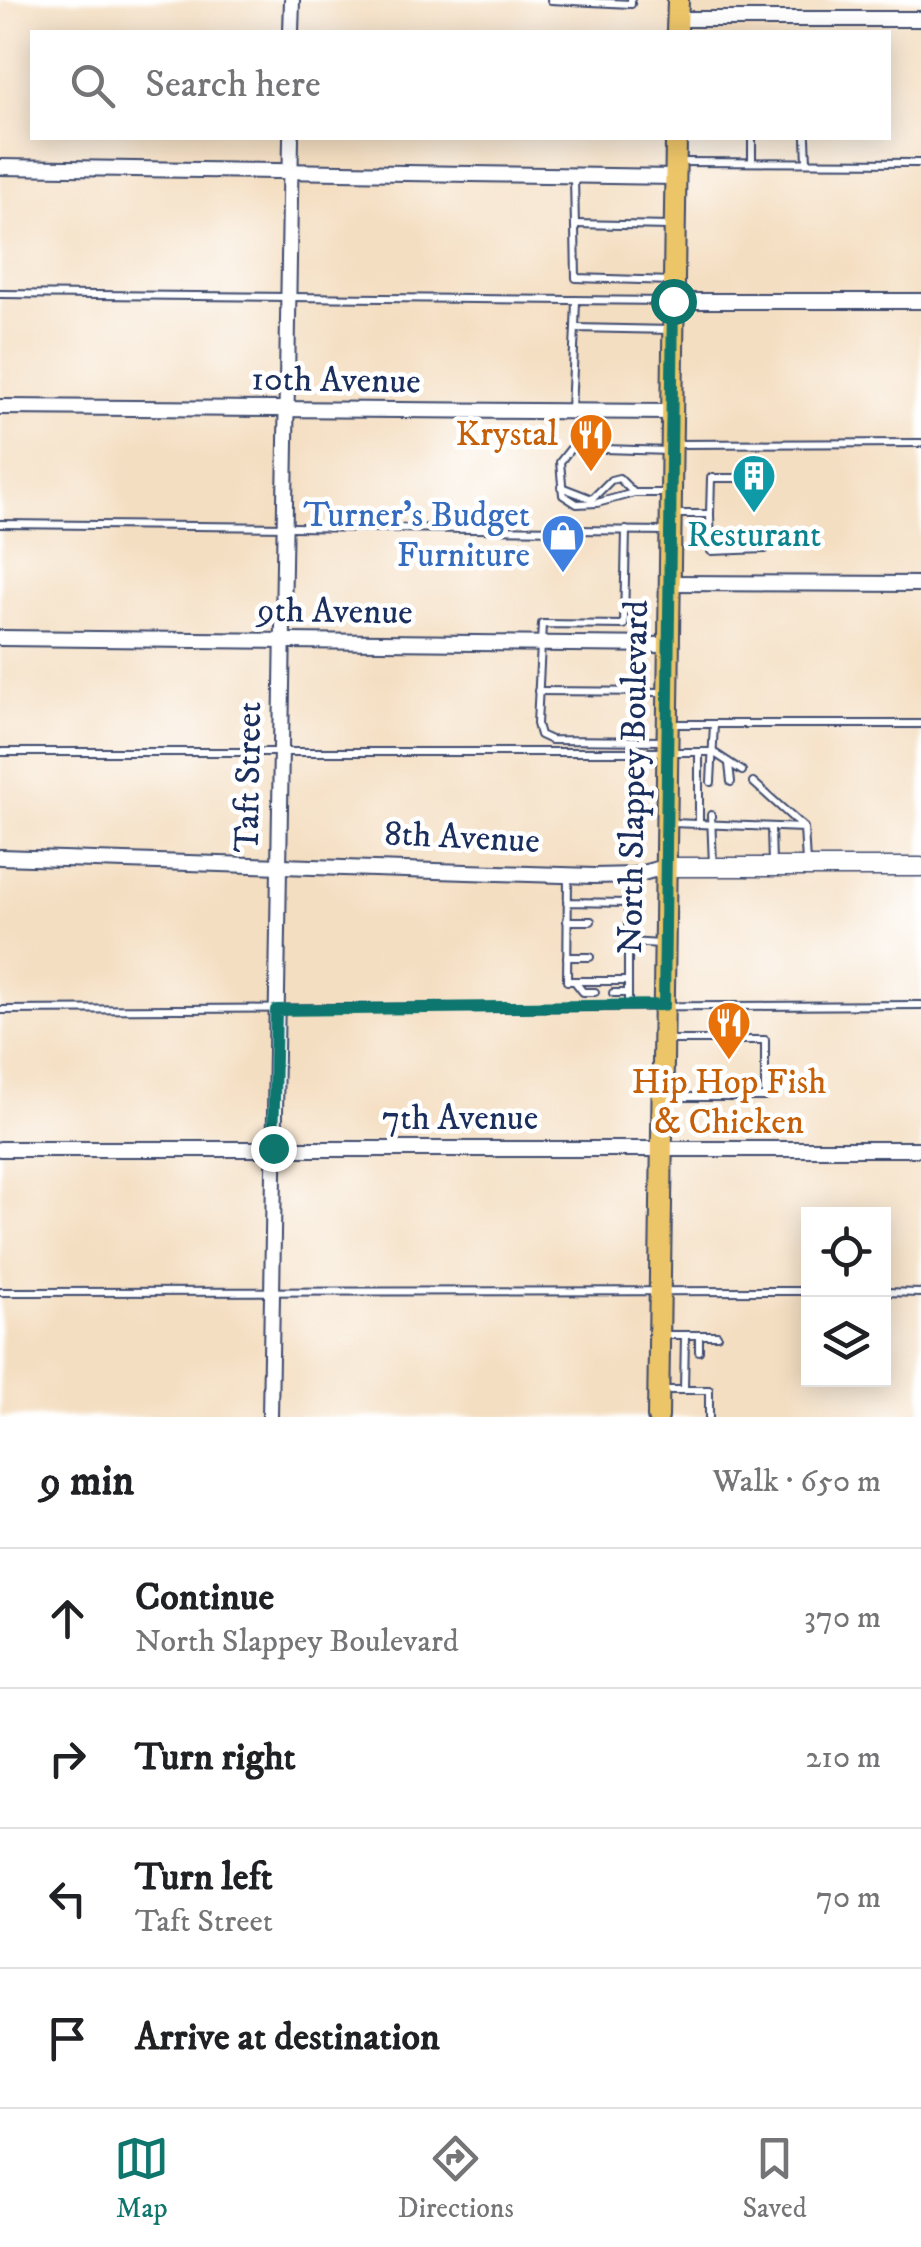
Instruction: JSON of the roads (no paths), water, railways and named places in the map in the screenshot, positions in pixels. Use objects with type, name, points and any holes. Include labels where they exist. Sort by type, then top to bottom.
[{"type":"main road","name":"North Slappey Boulevard","points":[[658,1417],[676,140]]},
{"type":"street","points":[[291,30],[292,0]]},
{"type":"street","points":[[677,17],[751,26],[921,18]]},
{"type":"street","name":"Taft Street","points":[[270,1417],[291,140]]},
{"type":"street","points":[[0,168],[574,176],[675,170]]},
{"type":"street","points":[[673,291],[921,301]]},
{"type":"street","name":"10th Avenue","points":[[0,407],[672,412]]},
{"type":"street","points":[[669,583],[921,584]]},
{"type":"street","name":"9th Avenue","points":[[0,638],[668,646]]},
{"type":"street","name":"8th Avenue","points":[[0,856],[277,862],[568,875],[634,875],[666,866],[921,867]]},
{"type":"street","name":"7th Avenue","points":[[0,1149],[921,1149]]},
{"type":"lane","points":[[551,0],[631,0]]},
{"type":"lane","points":[[752,140],[752,162]]},
{"type":"lane","points":[[806,140],[807,162]]},
{"type":"lane","points":[[675,170],[752,162],[921,163]]},
{"type":"lane","points":[[574,176],[576,278],[673,291]]},
{"type":"lane","points":[[575,224],[674,226]]},
{"type":"lane","points":[[0,294],[576,300],[673,291]]},
{"type":"lane","points":[[571,414],[576,300]]},
{"type":"lane","points":[[575,328],[673,330]]},
{"type":"lane","points":[[590,414],[590,448]]},
{"type":"lane","points":[[634,493],[597,504],[577,504],[563,496],[560,486],[564,453],[590,448],[921,444]]},
{"type":"lane","points":[[560,486],[592,499],[611,480],[619,478],[634,493],[670,513]]},
{"type":"lane","points":[[760,478],[711,478],[711,551],[765,549]]},
{"type":"lane","points":[[0,524],[626,530],[670,513],[710,514]]},
{"type":"lane","points":[[626,530],[624,625],[542,624],[537,724],[540,734],[551,740],[667,740],[699,753],[712,752],[742,771]]},
{"type":"lane","points":[[538,691],[668,692]]},
{"type":"lane","points":[[0,752],[280,753],[667,740],[714,724],[921,724]]},
{"type":"lane","points":[[711,782],[714,724]]},
{"type":"lane","points":[[698,824],[699,753]]},
{"type":"lane","points":[[729,763],[731,782]]},
{"type":"lane","points":[[753,782],[804,828],[806,866]]},
{"type":"lane","points":[[711,815],[713,866]]},
{"type":"lane","points":[[732,815],[733,825]]},
{"type":"lane","points":[[666,823],[804,828]]},
{"type":"lane","points":[[771,827],[772,866]]},
{"type":"lane","points":[[568,875],[567,981],[628,981]]},
{"type":"lane","points":[[567,902],[628,904],[628,1006]]},
{"type":"lane","points":[[567,921],[591,922]]},
{"type":"lane","points":[[616,922],[628,922]]},
{"type":"lane","points":[[628,942],[664,944]]},
{"type":"lane","points":[[567,957],[590,957]]},
{"type":"lane","points":[[615,958],[628,958]]},
{"type":"lane","points":[[575,982],[582,992],[596,992]]},
{"type":"lane","points":[[613,993],[628,993]]},
{"type":"lane","points":[[0,1010],[921,1005]]},
{"type":"lane","points":[[662,1097],[765,1097],[765,1040],[663,1040]]},
{"type":"lane","points":[[0,1292],[801,1291]]},
{"type":"lane","points":[[891,1292],[921,1293]]},
{"type":"lane","points":[[659,1335],[716,1336]]},
{"type":"lane","points":[[684,1390],[685,1335]]},
{"type":"lane","points":[[698,1351],[699,1335]]},
{"type":"lane","points":[[698,1378],[698,1390]]},
{"type":"lane","points":[[658,1389],[709,1390],[709,1417]]},
{"type":"place","name":"Krystal","points":[[591,473]]},
{"type":"place","name":"Resturant","points":[[754,514]]},
{"type":"place","name":"Turner's Budget Furniture","points":[[563,574]]},
{"type":"place","name":"Hip Hop Fish & Chicken","points":[[729,1061]]}]
